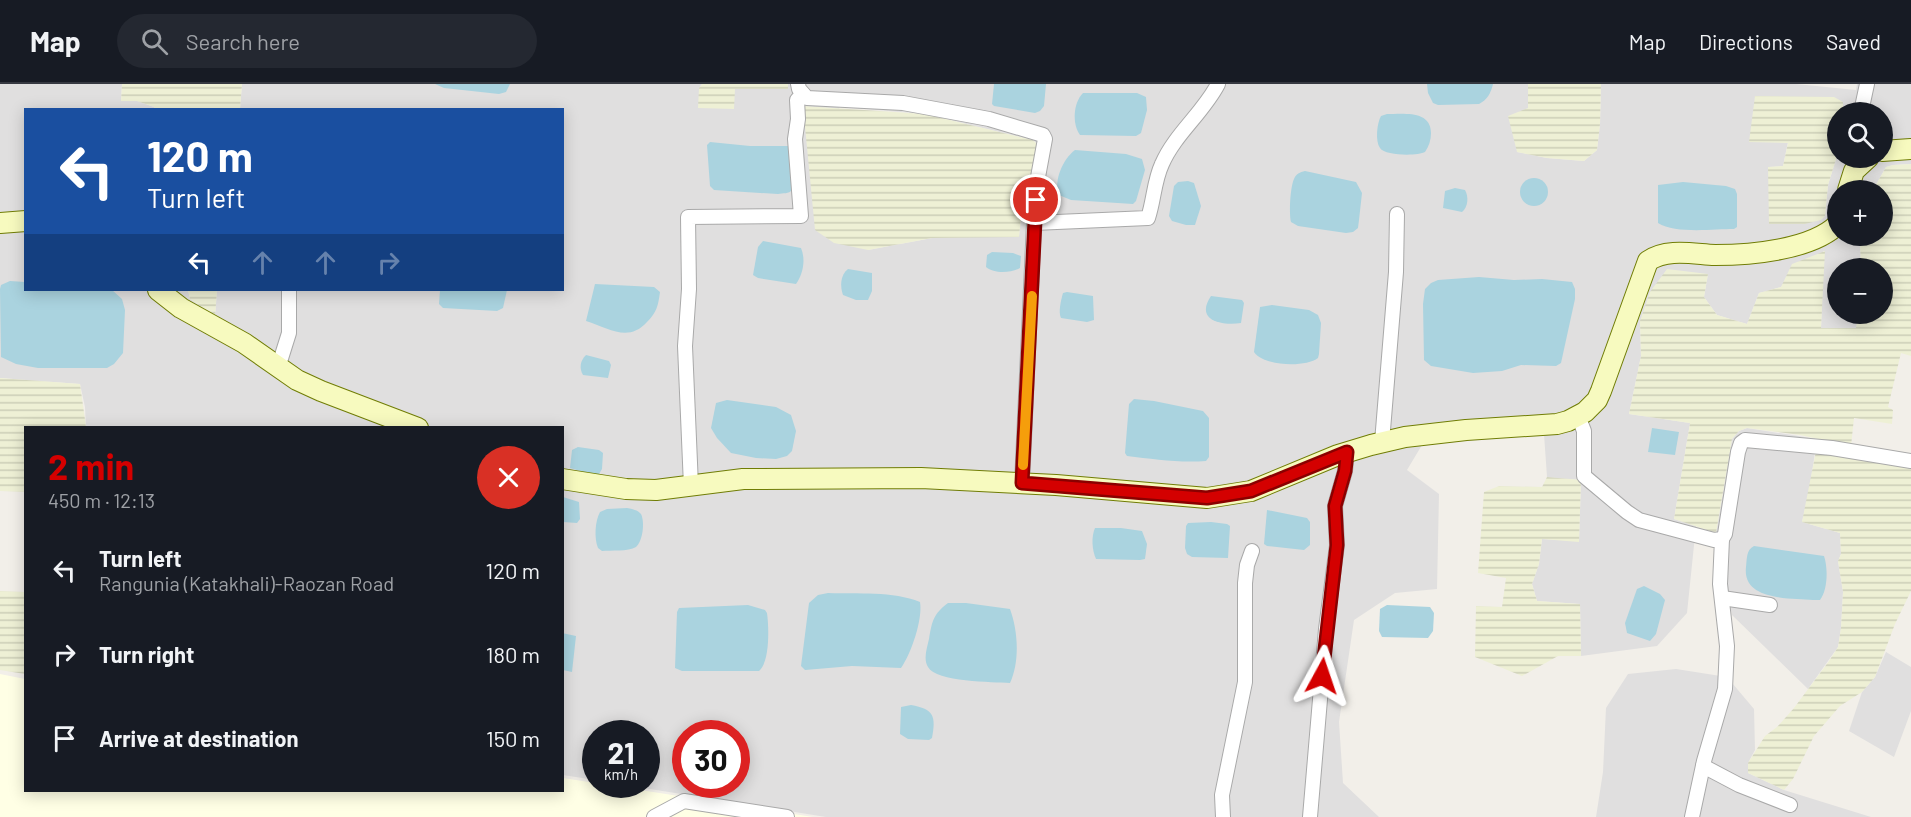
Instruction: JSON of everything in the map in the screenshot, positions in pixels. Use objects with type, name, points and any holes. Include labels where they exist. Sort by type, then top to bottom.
[{"type":"main road","points":[[1893,150],[1911,149]]},
{"type":"main road","points":[[0,223],[24,221]]},
{"type":"main road","points":[[564,479],[626,489],[656,490],[743,479],[867,477],[1022,483],[1207,498],[1251,491],[1347,452],[1382,442],[1466,430],[1557,424],[1578,416],[1597,400],[1648,261],[1654,257],[1674,253],[1743,254],[1780,248],[1827,233]]},
{"type":"main road","points":[[159,291],[181,308],[243,343],[278,368],[321,392],[413,426]]},
{"type":"street","points":[[1034,223],[1148,218],[1163,163],[1184,130],[1210,99],[1218,84]]},
{"type":"street","points":[[1863,102],[1867,84]]},
{"type":"street","points":[[801,89],[807,98],[903,103],[989,119],[1043,135],[1045,139],[1038,177],[1034,223],[1022,483]]},
{"type":"street","points":[[691,486],[685,346],[689,289],[688,217],[801,216],[795,139],[798,119],[797,100],[801,89]]},
{"type":"street","points":[[1382,442],[1396,272],[1397,214]]},
{"type":"street","points":[[278,368],[289,333],[289,291]]},
{"type":"street","points":[[1578,416],[1584,431],[1584,476],[1639,520],[1714,540],[1722,539]]},
{"type":"street","points":[[1692,817],[1703,766],[1725,689],[1727,646],[1722,598],[1722,539],[1725,534],[1741,443],[1745,440],[1832,448],[1911,461]]},
{"type":"street","points":[[1310,817],[1326,629],[1337,545],[1335,506],[1345,471],[1347,452]]},
{"type":"street","points":[[1223,817],[1222,795],[1245,682],[1245,583],[1247,565],[1252,551]]},
{"type":"street","points":[[1722,598],[1770,605]]},
{"type":"street","points":[[1703,766],[1739,785],[1790,805]]},
{"type":"street","points":[[654,817],[684,801],[787,817]]},
{"type":"shaded area","points":[[0,84],[122,84],[121,101],[137,101],[154,107],[24,108],[24,291],[188,291],[190,299],[215,316],[217,291],[564,291],[564,108],[240,108],[242,84],[702,84],[699,88],[733,109],[734,89],[787,89],[788,84],[1528,84],[1528,109],[1517,152],[1547,158],[1584,161],[1597,150],[1601,84],[1796,84],[1856,90],[1857,84],[1911,84],[1911,164],[1893,165],[1893,102],[1827,102],[1827,114],[1788,142],[1783,166],[1769,167],[1825,216],[1827,195],[1827,246],[1860,246],[1861,258],[1827,258],[1827,324],[1857,324],[1857,328],[1821,328],[1824,251],[1781,287],[1759,293],[1747,324],[1717,315],[1704,297],[1708,274],[1640,321],[1641,356],[1629,414],[1690,423],[1674,519],[1696,526],[1687,613],[1657,646],[1581,656],[1580,604],[1537,601],[1532,584],[1539,564],[1542,539],[1579,541],[1581,480],[1547,477],[1544,434],[1425,440],[1407,470],[1439,494],[1437,589],[1395,593],[1354,620],[1339,722],[1343,783],[1379,817],[826,817],[707,798],[750,798],[750,720],[672,720],[672,792],[660,791],[660,720],[582,720],[582,778],[564,775],[564,426],[86,426],[80,384],[0,378]],"holes":[[[839,107],[925,114],[1033,140],[1038,145],[1022,207],[1019,236],[932,238],[868,250]]]},
{"type":"shaded area","points":[[122,84],[242,84],[240,108],[154,108],[137,101],[121,101]]},
{"type":"shaded area","points":[[702,84],[788,84],[788,89],[735,89],[734,109],[698,108],[699,88]]},
{"type":"shaded area","points":[[1528,84],[1601,84],[1597,150],[1584,161],[1547,158],[1517,152],[1508,116],[1528,108]]},
{"type":"shaded area","points":[[1755,96],[1834,97],[1843,102],[1827,102],[1827,168],[1833,168],[1830,180],[1827,180],[1825,216],[1821,220],[1805,224],[1769,224],[1768,167],[1783,166],[1788,143],[1749,142]]},
{"type":"shaded area","points":[[803,106],[925,114],[1033,140],[1038,145],[1033,163],[1029,201],[1022,208],[1019,237],[932,238],[868,250],[834,243],[815,230]]},
{"type":"shaded area","points":[[1911,164],[1911,356],[1901,353],[1888,407],[1893,410],[1892,424],[1854,418],[1851,446],[1800,435],[1747,428],[1739,431],[1732,439],[1716,533],[1674,519],[1690,423],[1629,414],[1641,356],[1640,321],[1650,292],[1667,269],[1708,274],[1704,297],[1717,315],[1747,324],[1759,293],[1781,287],[1792,264],[1825,251],[1821,328],[1856,328],[1857,324],[1893,324],[1893,258],[1861,258],[1860,246],[1893,246],[1893,180],[1879,180],[1885,168],[1893,168],[1893,165]]},
{"type":"shaded area","points":[[1833,168],[1885,168],[1879,180],[1830,180]]},
{"type":"shaded area","points":[[188,291],[217,291],[215,317],[190,299]]},
{"type":"shaded area","points":[[0,378],[80,384],[86,426],[24,426],[24,492],[0,491]]},
{"type":"shaded area","points":[[1747,428],[1817,439],[1802,522],[1840,533],[1841,554],[1838,561],[1843,592],[1838,647],[1808,689],[1732,615],[1716,533],[1732,439],[1739,431]]},
{"type":"shaded area","points":[[1816,451],[1911,466],[1911,591],[1895,624],[1875,677],[1862,692],[1840,706],[1814,736],[1793,779],[1784,790],[1748,773],[1748,763],[1765,736],[1777,727],[1794,708],[1829,661],[1838,647],[1841,628],[1843,592],[1838,561],[1841,554],[1840,533],[1802,522]]},
{"type":"shaded area","points":[[1547,477],[1581,480],[1579,542],[1542,539],[1539,564],[1532,584],[1537,601],[1580,604],[1581,656],[1558,656],[1522,676],[1475,657],[1476,606],[1502,607],[1506,578],[1478,573],[1484,492],[1499,486],[1542,487]]},
{"type":"shaded area","points":[[0,591],[24,592],[24,674],[0,670]]},
{"type":"shaded area","points":[[1886,652],[1911,667],[1911,711],[1894,757],[1849,731],[1862,692],[1875,677]]},
{"type":"shaded area","points":[[1676,669],[1727,677],[1754,709],[1755,750],[1748,763],[1748,773],[1784,790],[1871,817],[1596,817],[1603,772],[1606,708],[1628,674]]},
{"type":"shaded area","points":[[0,674],[24,679],[24,792],[564,792],[564,778],[582,781],[582,798],[660,798],[660,793],[672,795],[672,798],[691,798],[813,817],[0,817]]},
{"type":"water","points":[[435,84],[510,84],[506,92],[499,94],[444,88]]},
{"type":"water","points":[[994,84],[1046,84],[1044,106],[1035,113],[994,106],[992,104]]},
{"type":"water","points":[[1427,84],[1493,84],[1488,96],[1479,104],[1438,105],[1433,103]]},
{"type":"water","points":[[1083,93],[1137,93],[1146,97],[1147,110],[1141,133],[1136,136],[1080,135],[1075,114],[1077,102]]},
{"type":"water","points":[[1387,114],[1415,115],[1426,120],[1430,126],[1431,136],[1425,152],[1402,155],[1388,153],[1380,148],[1377,137],[1378,123],[1381,116]]},
{"type":"water","points":[[710,142],[750,146],[789,146],[794,182],[792,190],[778,194],[714,190],[710,186],[707,145]]},
{"type":"water","points":[[1075,150],[1126,154],[1142,159],[1145,170],[1136,201],[1133,204],[1071,200],[1059,195],[1057,183],[1060,171]]},
{"type":"water","points":[[1305,171],[1356,182],[1362,193],[1358,228],[1346,233],[1298,226],[1291,222],[1290,200],[1293,183],[1297,175]]},
{"type":"water","points":[[1534,178],[1544,182],[1548,192],[1544,202],[1534,206],[1524,202],[1520,192],[1524,182]]},
{"type":"water","points":[[1178,182],[1194,183],[1201,206],[1195,225],[1172,221],[1169,216],[1174,186]]},
{"type":"water","points":[[1683,182],[1735,189],[1737,227],[1734,229],[1684,230],[1658,223],[1658,185]]},
{"type":"water","points":[[1455,188],[1465,190],[1466,193],[1467,205],[1462,212],[1443,208],[1445,191]]},
{"type":"water","points":[[763,241],[801,248],[803,267],[796,284],[758,278],[753,275],[758,247]]},
{"type":"water","points":[[992,252],[1013,253],[1021,256],[1020,268],[1003,272],[989,269],[986,267],[987,255]]},
{"type":"water","points":[[848,269],[872,273],[872,291],[868,300],[856,300],[843,295],[841,281]]},
{"type":"water","points":[[1479,277],[1572,282],[1575,299],[1561,363],[1556,366],[1521,365],[1502,371],[1473,373],[1431,366],[1424,360],[1425,289],[1438,280]]},
{"type":"water","points":[[10,281],[24,282],[24,291],[113,291],[122,299],[125,310],[123,353],[114,364],[107,368],[38,368],[16,364],[1,357],[1,285]]},
{"type":"water","points":[[595,284],[654,287],[660,292],[659,301],[653,315],[640,328],[625,333],[610,330],[586,321]]},
{"type":"water","points":[[440,291],[507,291],[503,308],[497,311],[443,308],[439,304]]},
{"type":"water","points":[[1063,293],[1093,296],[1094,320],[1087,322],[1061,318],[1061,299]]},
{"type":"water","points":[[1211,296],[1242,300],[1244,303],[1241,323],[1226,324],[1208,316],[1207,304]]},
{"type":"water","points":[[1272,305],[1309,310],[1318,315],[1321,323],[1318,358],[1304,363],[1284,364],[1266,360],[1254,352],[1260,307]]},
{"type":"water","points":[[586,355],[609,361],[611,365],[608,378],[583,375],[581,365]]},
{"type":"water","points":[[1134,399],[1203,411],[1209,418],[1209,457],[1206,461],[1176,461],[1127,456],[1125,453],[1129,404]]},
{"type":"water","points":[[727,400],[776,407],[791,415],[796,431],[792,451],[787,456],[776,459],[731,453],[711,428],[716,403]]},
{"type":"water","points":[[1652,428],[1679,432],[1675,455],[1648,452]]},
{"type":"water","points":[[578,447],[599,450],[603,453],[602,469],[599,474],[594,475],[570,468],[572,450]]},
{"type":"water","points":[[564,497],[579,502],[580,519],[577,523],[564,522]]},
{"type":"water","points":[[607,509],[635,510],[642,517],[643,531],[638,544],[629,550],[602,551],[598,548],[596,535],[600,512]]},
{"type":"water","points":[[1267,510],[1307,518],[1310,522],[1310,545],[1304,550],[1264,544]]},
{"type":"water","points":[[1211,522],[1230,526],[1228,558],[1192,557],[1187,554],[1185,548],[1188,523]]},
{"type":"water","points":[[1095,528],[1142,531],[1147,544],[1145,559],[1096,559],[1092,544]]},
{"type":"water","points":[[1754,546],[1824,556],[1825,590],[1820,600],[1781,598],[1759,592],[1747,578],[1748,552]]},
{"type":"water","points":[[1644,586],[1660,594],[1665,600],[1656,634],[1650,641],[1627,633],[1625,623],[1637,589]]},
{"type":"water","points":[[828,593],[898,596],[920,602],[920,618],[915,636],[901,668],[852,666],[805,670],[801,666],[809,603],[818,595]]},
{"type":"water","points":[[948,603],[1010,609],[1015,627],[1017,656],[1010,683],[942,676],[928,667],[926,653],[932,623],[939,611]]},
{"type":"water","points":[[748,605],[765,610],[767,613],[767,652],[759,671],[682,671],[675,668],[679,608]]},
{"type":"water","points":[[1387,605],[1430,607],[1434,613],[1433,631],[1428,638],[1382,637],[1379,631],[1380,609]]},
{"type":"water","points":[[564,633],[576,636],[572,672],[564,670]]},
{"type":"water","points":[[911,705],[925,709],[932,715],[934,724],[932,738],[929,740],[908,739],[900,734],[901,707]]},
{"type":"slow traffic","points":[[1023,465],[1032,296]]},
{"type":"route","points":[[1036,200],[1022,483],[1207,498],[1231,496],[1267,486],[1347,452],[1345,471],[1335,506],[1337,545],[1322,676]]}]
